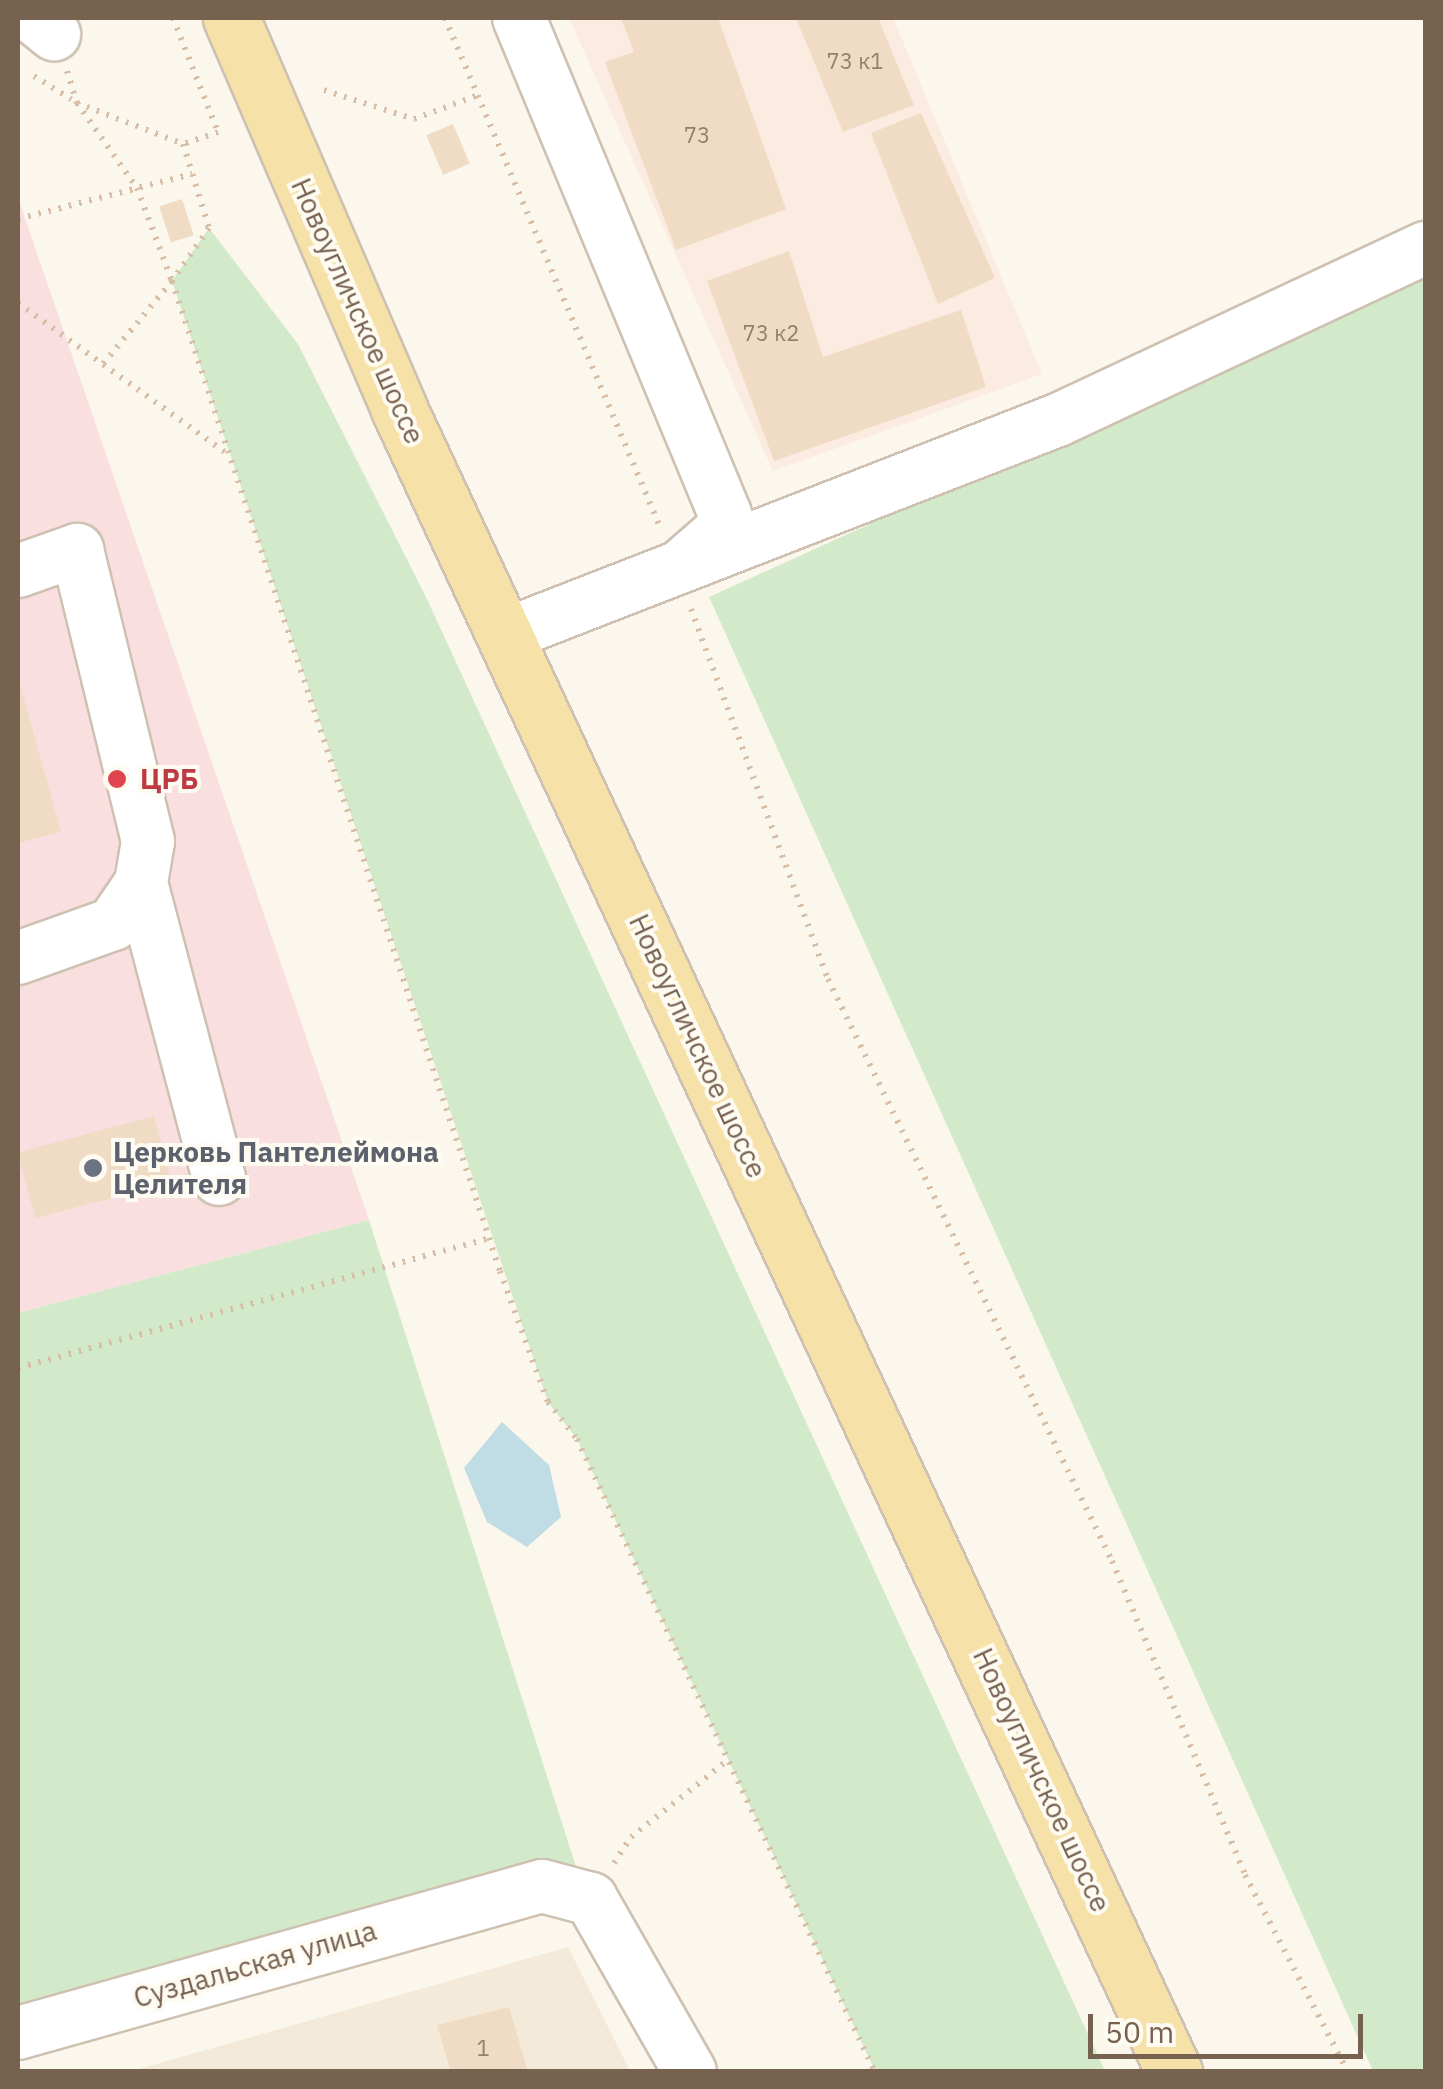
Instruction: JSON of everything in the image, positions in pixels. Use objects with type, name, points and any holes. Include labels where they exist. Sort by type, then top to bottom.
[{"type":"main road","name":"Новоугличское шоссе","points":[[230,18],[505,635],[1174,2072]]},
{"type":"street","points":[[520,18],[725,514],[722,531],[677,570]]},
{"type":"street","points":[[505,635],[1058,420],[1426,248]]},
{"type":"street","points":[[18,571],[77,550],[138,783],[148,841],[141,883],[219,1179]]},
{"type":"street","points":[[18,958],[113,924],[141,883]]},
{"type":"street","name":"Суздальская улица","points":[[18,2033],[493,1896],[542,1886],[591,1900]]},
{"type":"street","points":[[591,1900],[690,2072]]},
{"type":"path","points":[[35,39],[74,101],[184,144],[218,132],[173,18]]},
{"type":"path","points":[[445,18],[481,94],[677,570],[828,980],[1112,1561],[1246,1875],[1348,2072]]},
{"type":"path","points":[[35,39],[137,188],[172,281],[489,1238],[548,1402],[577,1439],[876,2072]]},
{"type":"path","points":[[324,90],[414,120],[481,94]]},
{"type":"path","points":[[102,365],[172,281],[209,228],[184,144]]},
{"type":"path","points":[[18,219],[192,174]]},
{"type":"path","points":[[18,303],[228,454]]},
{"type":"path","points":[[18,1368],[489,1238]]},
{"type":"path","points":[[591,1900],[631,1837],[727,1761]]},
{"type":"shaded area","points":[[569,18],[893,18],[1042,374],[773,471]]},
{"type":"shaded area","name":"ЦРБ","points":[[18,198],[369,1220],[18,1313]]},
{"type":"shaded area","points":[[568,1947],[630,2071],[128,2072]]},
{"type":"green space","points":[[209,228],[298,344],[426,597],[1105,2071],[875,2071],[577,1439],[548,1402],[172,281]]},
{"type":"green space","points":[[1425,272],[1425,2071],[1373,2071],[709,597]]},
{"type":"green space","points":[[369,1220],[578,1873],[18,2033],[18,1313]]},
{"type":"water","points":[[502,1422],[549,1465],[561,1517],[527,1547],[487,1522],[464,1468]]},
{"type":"building","points":[[621,18],[718,18],[786,209],[676,250],[605,62],[634,52]]},
{"type":"building","points":[[796,18],[878,18],[914,105],[843,132]]},
{"type":"building","points":[[921,113],[995,278],[938,304],[871,133]]},
{"type":"building","points":[[453,124],[470,164],[443,175],[426,135]]},
{"type":"building","points":[[182,199],[194,235],[171,243],[159,206]]},
{"type":"building","points":[[789,251],[823,357],[961,310],[986,387],[774,461],[707,281]]},
{"type":"building","points":[[18,677],[61,832],[18,843]]},
{"type":"building","name":"Церковь Пантелеймона Целителя","points":[[154,1116],[172,1182],[35,1218],[18,1152]]},
{"type":"building","points":[[509,2007],[528,2072],[451,2072],[437,2025]]},
{"type":"place","name":"ЦРБ","points":[[117,779]]},
{"type":"place","name":"Церковь Пантелеймона Целителя","points":[[93,1168]]}]
